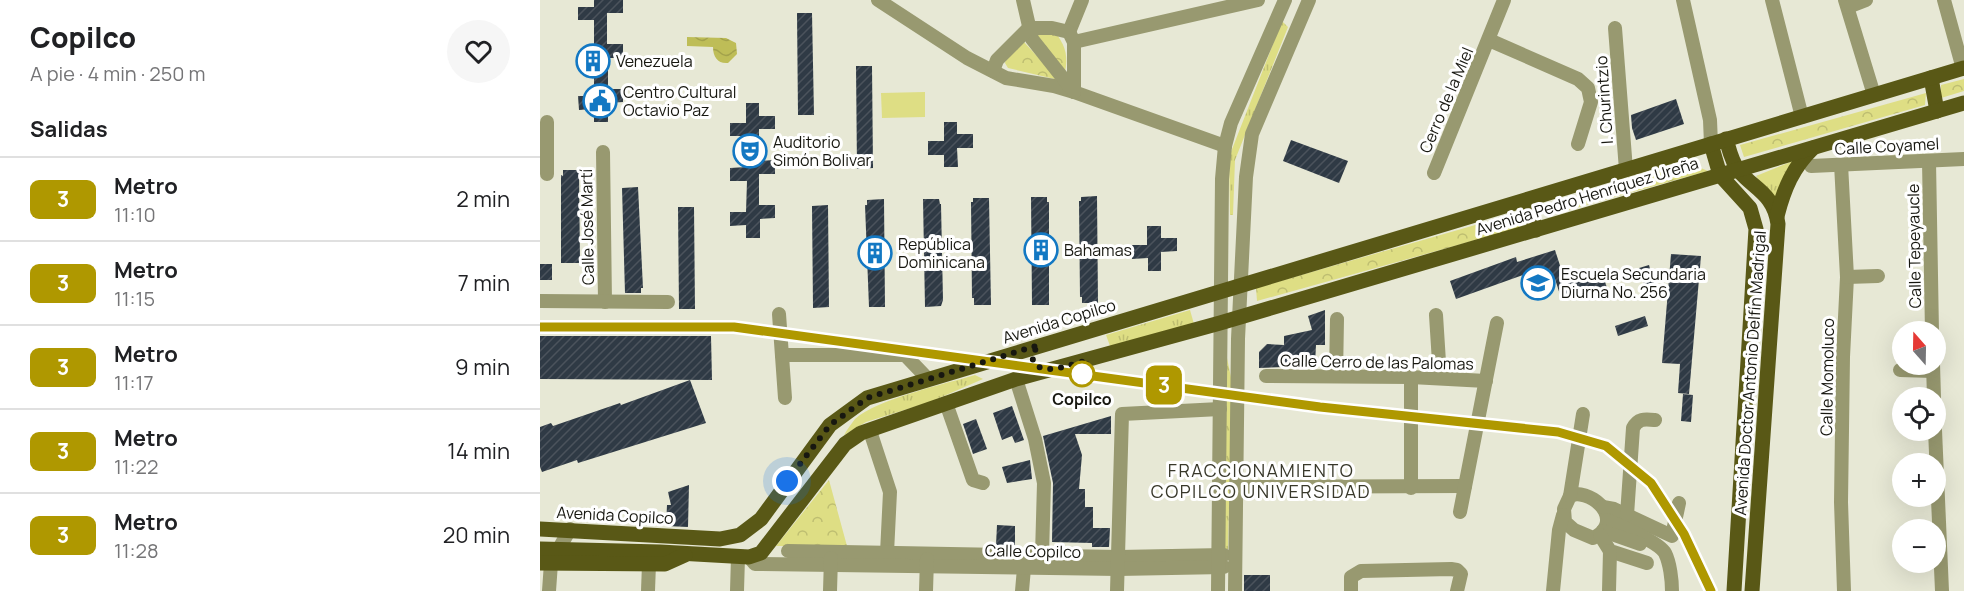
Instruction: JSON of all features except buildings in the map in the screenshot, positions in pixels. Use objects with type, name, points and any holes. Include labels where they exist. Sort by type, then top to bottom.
[{"type":"main road","name":"Avenida Pedro Henríquez Ureña","points":[[1222,290],[1963,68]]},
{"type":"main road","points":[[1931,78],[1937,111]]},
{"type":"main road","name":"Avenida Pedro Henríquez Ureña","points":[[1220,323],[1964,103]]},
{"type":"main road","points":[[1718,142],[1737,170]]},
{"type":"main road","name":"Avenida Doctor Antonio Delfín Madrigal","points":[[1718,142],[1720,175],[1750,208],[1756,229],[1734,591]]},
{"type":"main road","points":[[1777,216],[1788,182],[1803,157],[1813,147]]},
{"type":"main road","name":"Avenida Doctor Antonio Delfín Madrigal","points":[[1737,170],[1757,186],[1772,204],[1777,216],[1772,332],[1752,591]]},
{"type":"main road","points":[[1527,200],[1536,230]]},
{"type":"main road","name":"Avenida Copilco","points":[[540,529],[720,539],[740,535],[760,519],[830,425],[867,398],[1222,290]]},
{"type":"main road","points":[[550,559],[686,555],[744,557],[761,554],[845,444],[861,433],[1016,379],[1220,323]]},
{"type":"main road","points":[[1039,345],[1032,354],[1033,362],[1038,368],[1050,369]]},
{"type":"main road","points":[[972,393],[987,384],[1018,372],[1014,364],[987,362]]},
{"type":"main road","points":[[540,549],[550,559],[649,564],[665,564],[686,555]]},
{"type":"street","points":[[878,0],[967,58],[1006,78],[1054,86],[1074,92],[1225,146]]},
{"type":"street","points":[[1023,0],[1032,39],[1074,92]]},
{"type":"street","points":[[1074,92],[1071,37],[1082,0]]},
{"type":"street","points":[[993,71],[997,60],[1029,28],[1052,28],[1071,37],[1258,0]]},
{"type":"street","points":[[1218,591],[1222,179],[1225,146],[1231,123],[1285,0]]},
{"type":"street","points":[[1235,591],[1239,317],[1246,177],[1252,134],[1309,0]]},
{"type":"street","name":"Cerro de la Miel","points":[[1434,173],[1504,0]]},
{"type":"street","points":[[1683,0],[1710,120],[1718,142]]},
{"type":"street","points":[[1772,0],[1802,117]]},
{"type":"street","points":[[1866,0],[1846,4],[1874,95]]},
{"type":"street","points":[[1944,0],[1963,68]]},
{"type":"street","name":"I. Churintzio","points":[[1615,28],[1626,170]]},
{"type":"street","name":"Cerro de la Miel","points":[[1489,40],[1578,79],[1588,88],[1591,102],[1578,144]]},
{"type":"street","points":[[547,122],[547,174]]},
{"type":"street","name":"Calle José Martí","points":[[603,152],[604,302]]},
{"type":"street","name":"Calle Coyamel","points":[[1811,166],[1964,159]]},
{"type":"street","name":"Calle Tepeyaucle","points":[[1929,160],[1932,321]]},
{"type":"street","name":"Calle Momoluco","points":[[1841,164],[1847,277],[1843,357],[1841,502],[1844,591]]},
{"type":"street","points":[[1847,277],[1878,276]]},
{"type":"street","points":[[540,301],[668,302]]},
{"type":"street","points":[[779,314],[785,398]]},
{"type":"street","points":[[1436,315],[1440,378]]},
{"type":"street","points":[[1336,376],[1337,318]]},
{"type":"street","points":[[1460,512],[1497,323]]},
{"type":"street","points":[[1221,354],[1231,352],[1239,356]]},
{"type":"street","points":[[782,355],[905,355],[928,379]]},
{"type":"street","name":"Calle Cerro de las Palomas","points":[[1266,376],[1411,377],[1486,381]]},
{"type":"street","points":[[1411,377],[1411,488]]},
{"type":"street","points":[[1016,379],[1035,439],[1044,483],[1042,555],[1024,568],[1022,591]]},
{"type":"street","points":[[946,403],[973,480],[983,483]]},
{"type":"street","points":[[1117,591],[1122,414],[1220,409]]},
{"type":"street","points":[[1553,591],[1564,524],[1577,495],[1573,481],[1583,414]]},
{"type":"street","points":[[1609,591],[1607,526],[1633,428],[1641,419],[1655,420]]},
{"type":"street","points":[[870,430],[890,492],[887,553]]},
{"type":"street","points":[[1935,441],[1942,591]]},
{"type":"street","points":[[1236,487],[1465,486]]},
{"type":"street","points":[[1577,495],[1591,497],[1607,526],[1647,563]]},
{"type":"street","points":[[1564,524],[1607,526],[1677,538],[1679,503]]},
{"type":"street","points":[[1607,526],[1648,547],[1657,547],[1665,553],[1672,582],[1671,591]]},
{"type":"street","points":[[549,591],[550,559],[570,529]]},
{"type":"street","points":[[788,551],[831,559]]},
{"type":"street","name":"Calle Copilco","points":[[831,559],[887,553],[927,560],[1024,568],[1118,563],[1235,561]]},
{"type":"street","name":"Calle Copilco","points":[[831,559],[927,560],[1042,555],[1118,563]]},
{"type":"street","points":[[737,591],[744,557],[755,564],[831,559]]},
{"type":"street","points":[[830,591],[831,559]]},
{"type":"street","points":[[926,591],[927,560]]},
{"type":"street","points":[[648,591],[649,564]]},
{"type":"street","points":[[1351,591],[1351,577],[1360,571],[1451,569],[1461,574],[1457,591]]},
{"type":"green space","points":[[1282,21],[1288,27],[1235,160],[1233,215],[1230,215],[1229,157]]},
{"type":"green space","points":[[1039,32],[1058,36],[1066,53],[1065,72],[1037,39]]},
{"type":"green space","points":[[1024,42],[1059,80],[1008,68],[1005,63],[1007,54]]},
{"type":"green space","points":[[1964,79],[1964,91],[1941,98],[1941,85]]},
{"type":"green space","points":[[925,92],[925,117],[882,118],[881,93]]},
{"type":"green space","points":[[1926,93],[1925,105],[1744,157],[1740,145]]},
{"type":"green space","points":[[1793,161],[1774,200],[1756,176]]},
{"type":"green space","points":[[1689,163],[1708,171],[1547,216],[1546,205]]},
{"type":"green space","points":[[1517,213],[1519,228],[1257,301],[1256,288]]},
{"type":"green space","points":[[1190,310],[1194,324],[1110,346],[1106,335]]},
{"type":"green space","points":[[1227,358],[1232,382],[1228,549],[1222,550]]},
{"type":"green space","points":[[975,375],[983,379],[930,402],[866,422],[844,435],[855,419],[879,405]]},
{"type":"green space","points":[[829,480],[847,546],[776,546]]},
{"type":"water","points":[[687,37],[726,38],[736,43],[737,54],[728,63],[721,62],[715,57],[713,47],[687,46]]},
{"type":"metro line","name":"3","points":[[540,327],[734,327],[1320,407],[1558,432],[1606,446],[1651,483],[1684,534],[1711,591]]},
{"type":"place","name":"Venezuela","points":[[593,61]]},
{"type":"place","name":"Centro Cultural Octavio Paz","points":[[600,101]]},
{"type":"place","name":"Auditorio Simón Bolivar","points":[[750,151]]},
{"type":"place","name":"Bahamas","points":[[1041,250]]},
{"type":"place","name":"República Dominicana","points":[[875,253]]},
{"type":"place","name":"Escuela Secundaria Diurna No. 256","points":[[1538,283]]},
{"type":"place","name":"Copilco","points":[[1082,374]]},
{"type":"district","name":"FRACCIONAMIENTO COPILCO UNIVERSIDAD","points":[[1261,480]]},
{"type":"route","points":[[787,481],[830,425],[867,398],[1039,345],[1032,354],[1033,362],[1038,368],[1050,369],[1088,360],[1082,374]]}]
